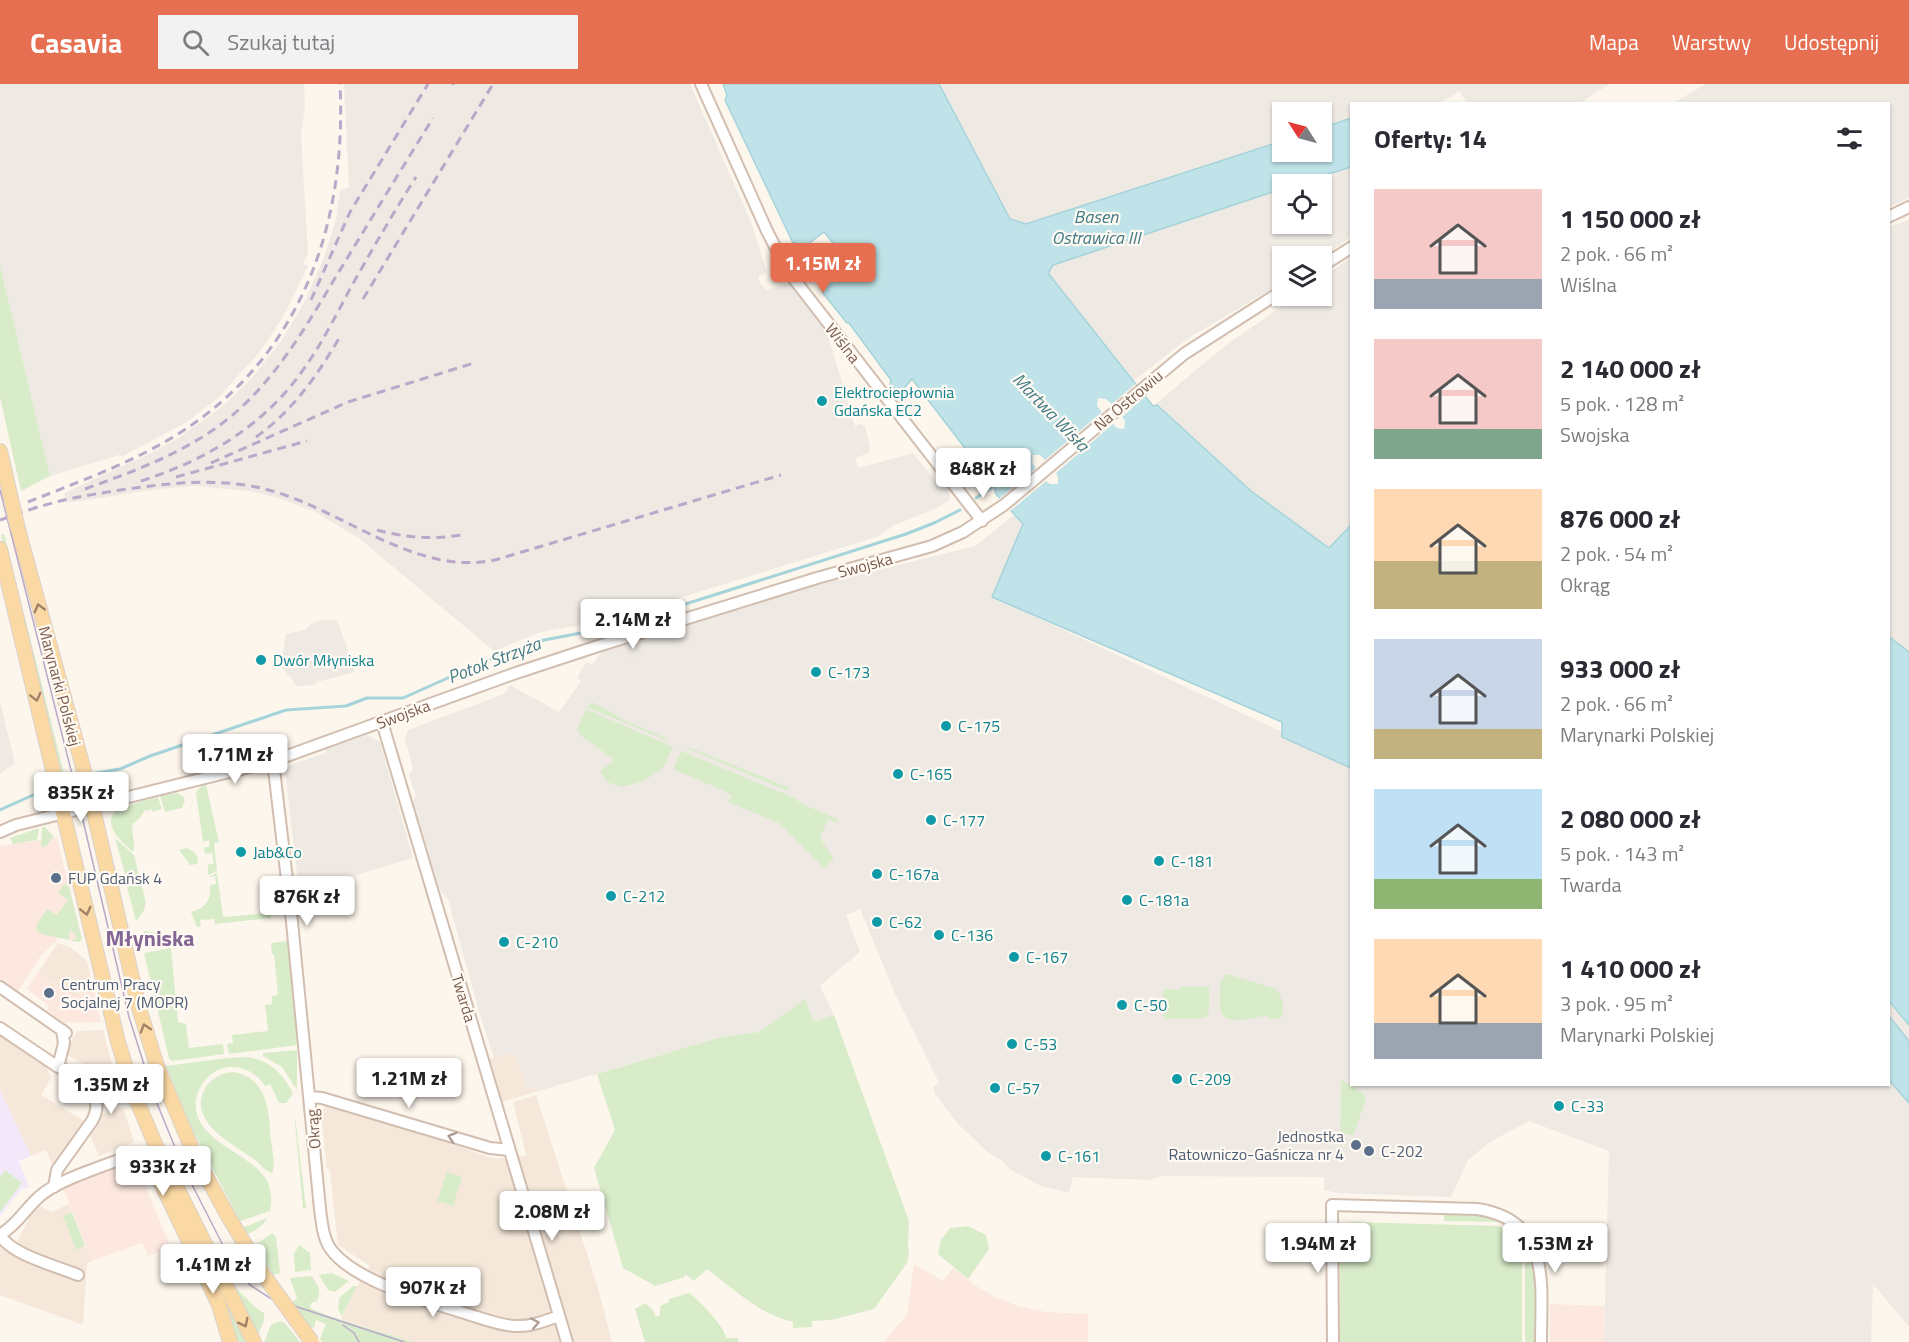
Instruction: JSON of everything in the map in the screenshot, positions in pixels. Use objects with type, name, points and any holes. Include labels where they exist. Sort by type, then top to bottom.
[{"type":"main road","name":"Marynarki Polskiej","points":[[0,452],[18,529],[93,806],[140,1008],[157,1066],[196,1158],[228,1216],[262,1273],[312,1342]]},
{"type":"main road","name":"Marynarki Polskiej","points":[[0,549],[118,1042],[134,1094],[156,1146],[254,1342]]},
{"type":"main road","points":[[156,1146],[155,1170],[219,1305],[230,1342]]},
{"type":"street","name":"Wiślna","points":[[701,84],[787,270],[982,520]]},
{"type":"street","points":[[1890,216],[1909,207]]},
{"type":"street","points":[[1332,259],[1350,247]]},
{"type":"street","name":"Na Ostrowiu","points":[[982,520],[1004,506],[1184,354],[1272,297]]},
{"type":"street","name":"Swojska","points":[[0,832],[16,825],[273,761],[598,646],[817,578],[932,546],[963,532],[982,520]]},
{"type":"street","name":"Twarda","points":[[382,722],[567,1342]]},
{"type":"street","name":"Okrąg","points":[[273,761],[310,1097],[321,1222],[328,1246],[341,1261],[359,1273],[415,1297],[498,1323],[524,1326],[560,1316]]},
{"type":"street","points":[[0,987],[64,1031],[64,1043],[58,1067]]},
{"type":"street","points":[[0,1029],[90,1088],[98,1104],[97,1113],[57,1170],[54,1187]]},
{"type":"street","points":[[310,1097],[322,1098],[490,1148],[509,1150]]},
{"type":"street","points":[[78,1275],[14,1249],[4,1242],[0,1235],[13,1227],[40,1196],[54,1187],[135,1154]]},
{"type":"street","points":[[1333,1342],[1332,1205],[1477,1209],[1496,1213],[1511,1220],[1531,1243],[1540,1265],[1541,1342]]},
{"type":"shaded area","points":[[0,84],[304,84],[305,107],[301,135],[308,253],[303,264],[308,266],[283,317],[259,353],[219,397],[187,422],[123,456],[119,455],[50,476],[0,265]]},
{"type":"shaded area","points":[[344,84],[690,84],[751,222],[767,273],[758,276],[760,283],[767,290],[789,283],[827,332],[855,426],[861,424],[865,426],[870,447],[869,453],[855,458],[858,468],[913,453],[934,479],[939,478],[949,490],[950,500],[935,509],[892,526],[879,536],[609,620],[541,632],[494,651],[360,539],[315,512],[279,498],[248,491],[196,486],[158,489],[67,503],[64,493],[153,452],[178,438],[218,410],[251,379],[281,341],[305,301],[325,255],[336,219],[340,191],[349,187]]},
{"type":"shaded area","points":[[939,84],[1609,84],[1582,102],[1466,102],[1459,91],[1442,102],[1350,102],[1350,118],[1332,125],[1332,102],[1272,102],[1272,144],[1026,224],[1010,219]]},
{"type":"shaded area","points":[[1705,84],[1909,84],[1909,198],[1890,207],[1890,102],[1676,102]]},
{"type":"shaded area","points":[[1350,166],[1350,238],[1332,250],[1332,246],[1272,246],[1272,289],[1190,337],[1133,381],[1048,273],[1053,265],[1272,192],[1272,234],[1332,234],[1332,174],[1327,174]]},
{"type":"shaded area","points":[[1909,220],[1909,652],[1890,638],[1890,226]]},
{"type":"shaded area","points":[[1350,258],[1350,564],[1251,491],[1157,405],[1153,406],[1226,345],[1283,306],[1332,306],[1332,271]]},
{"type":"shaded area","points":[[1014,515],[1023,525],[993,597],[1350,764],[1350,1086],[1890,1086],[1890,1081],[1909,1103],[1909,1327],[1873,1284],[1871,1342],[1604,1342],[1609,1151],[1529,1121],[1490,1142],[1468,1160],[1451,1197],[1338,1193],[1324,1190],[1324,1177],[1162,1176],[1150,1180],[1073,1177],[1069,1193],[1041,1186],[1011,1170],[1003,1161],[990,1154],[957,1123],[935,1094],[933,1087],[939,1083],[896,996],[860,909],[846,915],[860,952],[820,986],[834,1015],[814,1022],[805,999],[759,1032],[721,1037],[542,1090],[527,1086],[516,1055],[510,1054],[494,1058],[448,899],[440,890],[413,802],[416,796],[409,775],[413,769],[405,738],[408,730],[504,694],[510,685],[559,712],[581,681],[577,678],[586,662],[592,665],[601,652],[814,586],[975,546]]},
{"type":"shaded area","points":[[321,620],[337,620],[348,650],[346,660],[352,664],[355,672],[317,682],[315,685],[297,686],[281,666],[286,634],[305,630],[311,624]]},
{"type":"shaded area","points":[[0,702],[15,763],[0,774]]},
{"type":"shaded area","points":[[367,735],[380,742],[413,858],[299,892],[285,769],[326,753],[326,749]]},
{"type":"shaded area","points":[[57,838],[82,939],[78,942],[57,937],[56,942],[42,954],[16,994],[0,983],[0,846]]},
{"type":"shaded area","points":[[58,943],[70,947],[87,961],[91,978],[77,998],[38,972]]},
{"type":"shaded area","points":[[38,972],[77,998],[91,978],[101,1022],[64,1023],[47,1010],[49,1006],[27,989]]},
{"type":"shaded area","points":[[1890,1003],[1909,1025],[1909,1041],[1890,1017]]},
{"type":"shaded area","points":[[103,1030],[117,1083],[69,1056],[66,1051],[77,1031]]},
{"type":"shaded area","points":[[0,1034],[46,1066],[51,1078],[41,1095],[86,1122],[53,1167],[46,1150],[31,1156],[0,1090]]},
{"type":"shaded area","points":[[510,1054],[516,1055],[527,1086],[542,1090],[502,1102],[490,1059]]},
{"type":"shaded area","points":[[0,1090],[31,1156],[19,1161],[29,1187],[21,1189],[0,1216]]},
{"type":"shaded area","points":[[536,1095],[598,1288],[612,1342],[414,1342],[341,1319],[357,1286],[370,1266],[338,1245],[321,1114],[325,1106],[416,1132],[495,1159],[526,1155],[513,1102]]},
{"type":"shaded area","points":[[123,1107],[134,1142],[99,1156],[88,1130],[99,1115]]},
{"type":"shaded area","points":[[134,1158],[171,1248],[148,1256],[142,1243],[92,1261],[63,1188]]},
{"type":"shaded area","points":[[69,1204],[72,1212],[63,1216],[76,1249],[85,1245],[92,1261],[87,1263],[83,1325],[0,1295],[0,1248],[9,1251],[17,1242],[29,1219],[26,1217],[37,1205],[52,1212]]},
{"type":"shaded area","points":[[914,1264],[943,1281],[953,1268],[976,1286],[1018,1306],[1046,1312],[1088,1314],[1088,1342],[884,1342],[907,1314]]},
{"type":"shaded area","points":[[1550,1304],[1605,1306],[1604,1342],[1550,1342]]},
{"type":"green space","points":[[0,265],[50,476],[21,491],[0,397]]},
{"type":"green space","points":[[4,534],[65,777],[63,777],[1,535]]},
{"type":"green space","points":[[592,702],[626,721],[666,738],[668,741],[587,707]]},
{"type":"green space","points":[[586,709],[673,747],[663,768],[644,781],[623,787],[607,782],[600,771],[615,760],[581,736],[577,729]]},
{"type":"green space","points":[[686,748],[691,748],[790,788],[788,791]]},
{"type":"green space","points":[[681,751],[795,798],[800,803],[838,819],[837,823],[828,819],[820,838],[834,859],[824,868],[779,823],[728,802],[732,796],[673,769]]},
{"type":"green space","points":[[206,785],[219,842],[214,843],[217,871],[208,875],[208,865],[214,863],[212,853],[205,854],[204,848],[210,846],[209,840],[203,842],[196,793],[200,787]]},
{"type":"green space","points":[[177,793],[185,800],[182,808],[165,812],[160,796]]},
{"type":"green space","points":[[158,797],[162,809],[152,812],[153,810],[150,809],[145,810],[133,824],[133,852],[114,832],[111,820],[113,814],[118,808]]},
{"type":"green space","points":[[45,827],[54,837],[45,847],[41,847],[42,828]]},
{"type":"green space","points":[[39,828],[37,840],[13,844],[10,838]]},
{"type":"green space","points":[[115,838],[134,855],[140,881],[127,882]]},
{"type":"green space","points":[[187,848],[198,857],[197,864],[190,865],[179,850]]},
{"type":"green space","points":[[217,873],[223,917],[270,913],[271,918],[215,924],[214,919],[200,920],[201,926],[197,927],[191,912],[207,903],[210,885],[216,884],[215,876],[208,877]]},
{"type":"green space","points":[[141,883],[145,907],[136,921],[127,887]]},
{"type":"green space","points":[[64,884],[69,886],[82,939],[80,942],[72,941],[77,940],[75,933],[69,931],[69,940],[41,934],[36,929],[47,909],[57,915],[68,900],[58,893]]},
{"type":"green space","points":[[144,931],[152,932],[174,943],[144,947],[141,935]]},
{"type":"green space","points":[[289,941],[299,1041],[296,1041],[297,1045],[229,1054],[227,1044],[233,1043],[232,1035],[268,1031],[265,1005],[272,1004],[272,996],[278,995],[271,943]]},
{"type":"green space","points":[[171,948],[178,1022],[186,1024],[189,1048],[223,1044],[224,1054],[172,1061],[169,1058],[144,953]]},
{"type":"green space","points":[[1227,974],[1276,989],[1283,1004],[1280,1019],[1270,1019],[1266,1016],[1235,1020],[1224,1016],[1220,1007],[1220,986]]},
{"type":"green space","points":[[1180,987],[1209,987],[1209,1011],[1206,1017],[1166,1019],[1162,1013],[1163,989],[1179,990]]},
{"type":"green space","points":[[805,999],[814,1022],[834,1015],[909,1221],[909,1252],[907,1263],[874,1309],[831,1320],[812,1321],[812,1327],[793,1328],[793,1322],[769,1314],[737,1293],[707,1269],[694,1281],[685,1274],[685,1277],[655,1286],[623,1268],[594,1168],[615,1130],[597,1074],[721,1037],[759,1032]]},
{"type":"green space","points":[[297,1050],[297,1090],[282,1067],[263,1056],[263,1053]]},
{"type":"green space","points":[[249,1057],[270,1065],[285,1080],[293,1094],[286,1103],[279,1103],[270,1084],[265,1086],[254,1074],[232,1067],[217,1070],[210,1075],[201,1086],[196,1099],[197,1113],[202,1125],[210,1135],[255,1167],[264,1176],[270,1188],[270,1211],[240,1221],[191,1127],[166,1066]]},
{"type":"green space","points":[[233,1072],[245,1075],[253,1081],[264,1098],[269,1119],[274,1166],[272,1173],[224,1139],[206,1121],[201,1099],[206,1087],[218,1076]]},
{"type":"green space","points":[[1341,1080],[1362,1092],[1366,1100],[1353,1136],[1345,1133],[1340,1147]]},
{"type":"green space","points":[[295,1116],[306,1208],[303,1208]]},
{"type":"green space","points":[[5,1170],[22,1183],[0,1212],[0,1177]]},
{"type":"green space","points":[[447,1172],[462,1177],[453,1206],[437,1201]]},
{"type":"green space","points":[[72,1212],[85,1245],[76,1250],[63,1216]]},
{"type":"green space","points":[[1444,1213],[1488,1216],[1502,1222],[1444,1221]]},
{"type":"green space","points":[[268,1218],[248,1234],[244,1227]]},
{"type":"green space","points":[[1351,1222],[1499,1226],[1506,1230],[1516,1239],[1522,1249],[1522,1342],[1340,1342],[1340,1234]]},
{"type":"green space","points":[[968,1226],[986,1235],[989,1249],[968,1279],[938,1254],[941,1240],[950,1228]]},
{"type":"green space","points":[[272,1233],[276,1237],[280,1273],[273,1275],[255,1245]]},
{"type":"green space","points":[[1525,1243],[1534,1266],[1537,1342],[1525,1342]]},
{"type":"green space","points":[[299,1245],[310,1253],[311,1270],[295,1272],[294,1254]]},
{"type":"green space","points":[[332,1273],[349,1281],[335,1292],[328,1290],[319,1275]]},
{"type":"green space","points":[[312,1276],[318,1285],[319,1294],[317,1301],[311,1303],[310,1308],[414,1342],[322,1342],[320,1339],[326,1324],[316,1320],[314,1328],[309,1326],[291,1303],[297,1298],[290,1278]]},
{"type":"green space","points":[[231,1283],[264,1313],[264,1320],[258,1335]]},
{"type":"green space","points":[[219,1286],[247,1342],[237,1342],[227,1309],[217,1287]]},
{"type":"green space","points":[[353,1286],[357,1286],[342,1316],[338,1309],[339,1298]]},
{"type":"green space","points":[[689,1293],[705,1307],[725,1333],[726,1338],[738,1338],[738,1342],[645,1342],[635,1309],[645,1303],[656,1317],[660,1315],[660,1306],[669,1302],[669,1299]]},
{"type":"green space","points":[[280,1321],[285,1323],[300,1342],[264,1342],[271,1325]]},
{"type":"water","points":[[723,84],[939,84],[1010,219],[1026,224],[1272,144],[1272,162],[1332,162],[1332,125],[1350,118],[1350,167],[1329,174],[1272,174],[1272,192],[1053,265],[1048,273],[1153,406],[1157,405],[1251,491],[1329,548],[1350,526],[1350,768],[1282,737],[1282,722],[992,597],[1023,524],[996,494],[994,486],[912,379],[901,392],[890,386],[891,380],[849,323],[822,292],[824,290],[811,268],[838,249],[824,232],[799,251],[795,242],[793,243],[725,100],[727,95]]},
{"type":"water","points":[[1890,638],[1909,652],[1909,1025],[1890,1002]]},
{"type":"water","points":[[1890,1017],[1909,1041],[1909,1103],[1890,1081]]},
{"type":"pier","points":[[1135,384],[1146,396],[1122,417],[1125,421],[1124,429],[1117,428],[1113,424],[1056,473],[1058,484],[1050,484],[1046,481],[1009,512],[999,499],[1036,468],[1032,463],[1033,455],[1040,455],[1045,460],[1102,412],[1097,406],[1098,398],[1106,399],[1112,404]]},
{"type":"waterway","name":"Potok Strzyża","points":[[976,498],[997,484]]},
{"type":"waterway","name":"Potok Strzyża","points":[[96,773],[120,769],[150,756],[286,710],[346,706],[367,698],[403,698],[497,656],[544,640],[613,627],[906,534],[960,510]]},
{"type":"waterway","name":"Potok Strzyża","points":[[0,810],[42,791]]},
{"type":"tram line","points":[[0,490],[74,782],[129,1017],[154,1096],[183,1167],[231,1261],[250,1285],[270,1298],[404,1342]]},
{"type":"tram line","points":[[343,1325],[354,1333],[359,1342]]},
{"type":"railway","points":[[28,502],[124,463],[178,434],[221,403],[256,367],[285,326],[308,283],[324,236],[335,187],[340,136],[340,84]]},
{"type":"railway","points":[[311,300],[350,212],[428,84]]},
{"type":"railway","points":[[363,299],[493,84]]},
{"type":"railway","points":[[85,489],[172,454],[204,436],[257,392],[288,354],[433,118]]},
{"type":"railway","points":[[141,481],[180,466],[218,447],[252,424],[283,395],[303,370],[320,343],[416,177]]},
{"type":"railway","points":[[256,437],[294,403],[341,335]]},
{"type":"railway","points":[[211,463],[348,402],[474,363]]},
{"type":"railway","points":[[176,477],[307,441]]},
{"type":"railway","points":[[29,510],[78,497],[146,487],[202,482],[239,484],[276,492],[303,502],[410,551],[438,559],[466,563],[495,560],[781,475]]},
{"type":"railway","points":[[0,520],[37,507]]},
{"type":"railway","points":[[377,530],[421,537],[466,534]]},
{"type":"place","name":"Elektrociepłownia Gdańska EC2","points":[[822,401]]},
{"type":"place","name":"Dwór Młyniska","points":[[261,660]]},
{"type":"place","name":"C-173","points":[[816,672]]},
{"type":"place","name":"C-175","points":[[946,726]]},
{"type":"place","name":"C-165","points":[[898,774]]},
{"type":"place","name":"C-177","points":[[931,820]]},
{"type":"place","name":"Jab&Co","points":[[241,852]]},
{"type":"place","name":"C-181","points":[[1159,861]]},
{"type":"place","name":"C-167a","points":[[877,874]]},
{"type":"place","name":"FUP Gdańsk 4","points":[[56,878]]},
{"type":"place","name":"C-212","points":[[611,896]]},
{"type":"place","name":"C-181a","points":[[1127,900]]},
{"type":"place","name":"C-62","points":[[877,922]]},
{"type":"place","name":"C-136","points":[[939,935]]},
{"type":"place","name":"C-210","points":[[504,942]]},
{"type":"place","name":"C-167","points":[[1014,957]]},
{"type":"place","name":"Centrum Pracy Socjalnej 7 (MOPR)","points":[[49,993]]},
{"type":"place","name":"C-50","points":[[1122,1005]]},
{"type":"place","name":"C-53","points":[[1012,1044]]},
{"type":"place","name":"C-209","points":[[1177,1079]]},
{"type":"place","name":"C-57","points":[[995,1088]]},
{"type":"place","name":"C-33","points":[[1559,1106]]},
{"type":"place","name":"Jednostka Ratowniczo-Gaśnicza nr 4","points":[[1356,1145]]},
{"type":"place","name":"C-202","points":[[1369,1151]]},
{"type":"place","name":"C-161","points":[[1046,1156]]},
{"type":"district","name":"Młyniska","points":[[150,938]]},
{"type":"water label","name":"Basen Ostrawica III","points":[[1096,226]]},
{"type":"water label","name":"Martwa Wisła","points":[[1051,412]]}]
